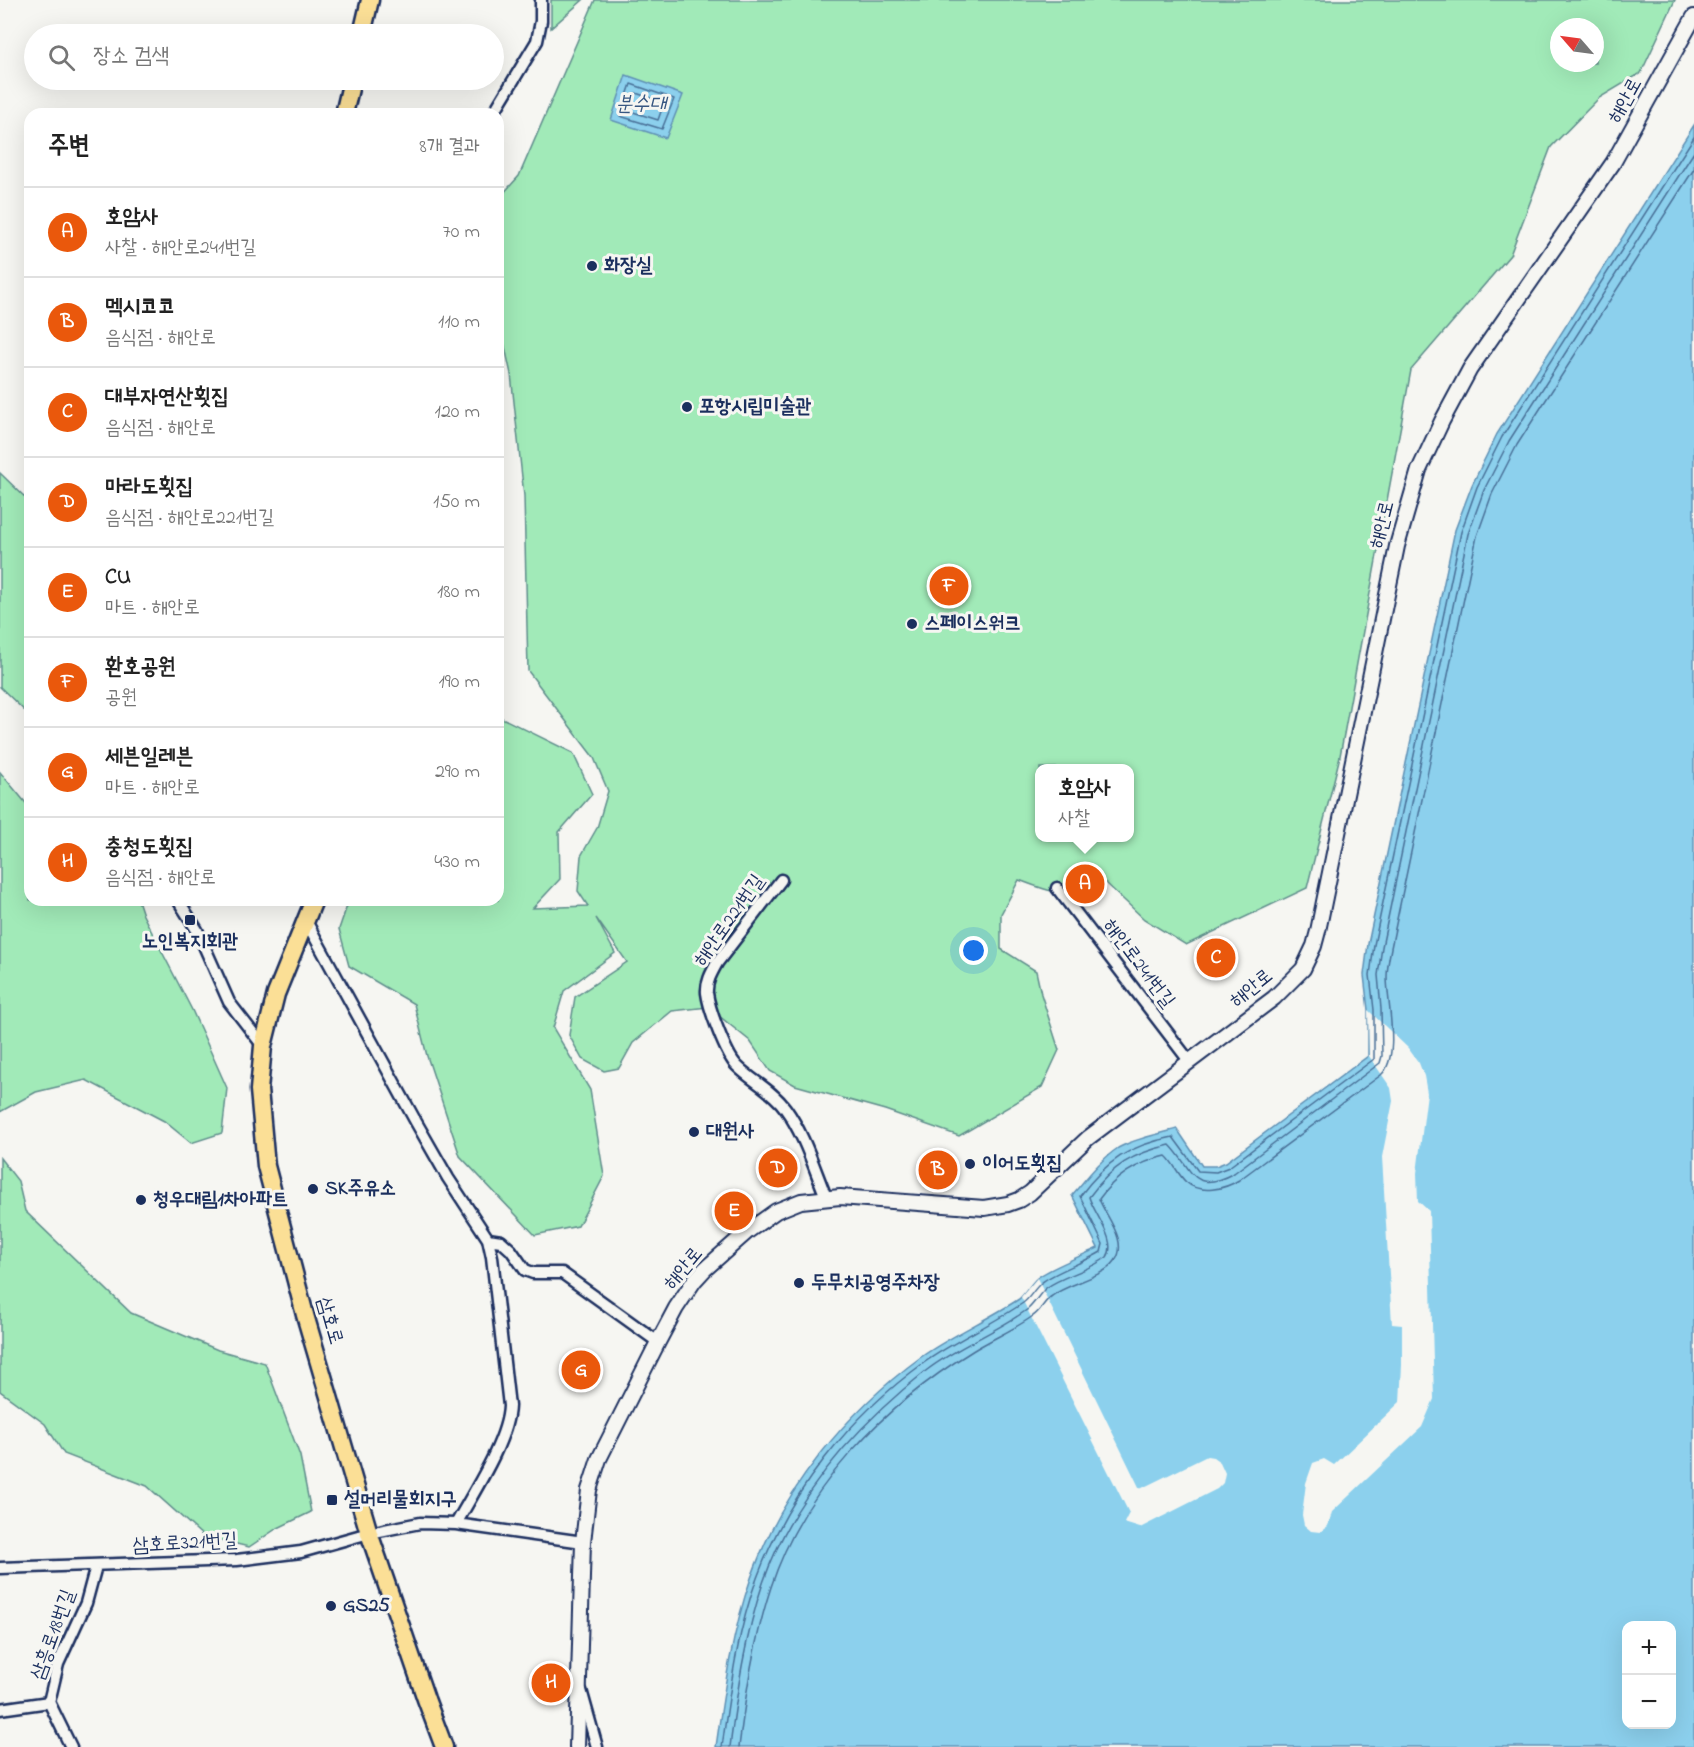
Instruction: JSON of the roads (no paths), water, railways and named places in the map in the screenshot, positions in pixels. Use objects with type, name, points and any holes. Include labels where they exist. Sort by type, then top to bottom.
[{"type":"main road","points":[[364,24],[370,0]]},
{"type":"main road","points":[[345,108],[350,90]]},
{"type":"main road","name":"삼호로","points":[[312,906],[276,994],[263,1046],[259,1090],[266,1166],[305,1315],[369,1533],[444,1747]]},
{"type":"street","points":[[497,108],[537,41],[541,21],[541,0]]},
{"type":"street","name":"해안로","points":[[577,1747],[583,1542],[587,1500],[593,1475],[658,1342],[694,1281],[725,1251],[776,1212],[801,1201],[826,1197],[984,1208],[1019,1200],[1040,1184],[1088,1138],[1286,988],[1303,969],[1318,931],[1397,546],[1419,470],[1470,369],[1613,163],[1694,17]]},
{"type":"street","name":"해안로221번길","points":[[782,880],[717,963],[711,974],[707,993],[729,1056],[741,1070],[765,1087],[783,1106],[796,1127],[826,1197]]},
{"type":"street","name":"해안로241번길","points":[[1057,888],[1190,1062]]},
{"type":"street","points":[[182,906],[197,930],[229,1002],[263,1046]]},
{"type":"street","points":[[306,921],[416,1122],[488,1239],[492,1257],[509,1417],[501,1438],[456,1524]]},
{"type":"street","points":[[488,1239],[501,1241],[511,1250],[525,1270],[533,1273],[562,1274],[658,1342]]},
{"type":"street","name":"삼호로321번길","points":[[0,1568],[237,1560],[284,1555],[317,1549],[369,1533],[420,1523],[456,1524],[583,1542]]},
{"type":"street","name":"삼흥로18번길","points":[[71,1747],[49,1701],[58,1664],[86,1603],[96,1566]]},
{"type":"street","name":"해안로","points":[[579,1683],[597,1747]]},
{"type":"street","points":[[0,1709],[49,1701]]},
{"type":"water","name":"분수대","points":[[626,75],[683,95],[666,138],[611,120]]},
{"type":"water","points":[[1694,125],[1694,1747],[716,1747],[734,1640],[744,1598],[764,1545],[799,1484],[842,1428],[867,1402],[921,1357],[1019,1299],[1042,1274],[1098,1248],[1072,1195],[1099,1164],[1118,1148],[1139,1139],[1177,1129],[1202,1166],[1216,1166],[1226,1162],[1368,1056],[1368,1010],[1364,975],[1368,944],[1455,530],[1472,485],[1497,434]]},
{"type":"place","name":"화장실","points":[[592,266]]},
{"type":"place","name":"포항시립미술관","points":[[687,407]]},
{"type":"place","name":"환호공원","points":[[949,586]]},
{"type":"place","name":"스페이스워크","points":[[912,624]]},
{"type":"place","name":"호암사","points":[[1085,884]]},
{"type":"place","name":"노인복지회관","points":[[190,920]]},
{"type":"place","name":"대부자연산횟집","points":[[1216,958]]},
{"type":"place","name":"대원사","points":[[694,1132]]},
{"type":"place","name":"이어도횟집","points":[[970,1164]]},
{"type":"place","name":"마라도횟집","points":[[778,1168]]},
{"type":"place","name":"멕시코코","points":[[938,1170]]},
{"type":"place","name":"SK주유소","points":[[313,1189]]},
{"type":"place","name":"청우대림1차아파트","points":[[141,1200]]},
{"type":"place","name":"CU","points":[[734,1211]]},
{"type":"place","name":"두무치공영주차장","points":[[799,1283]]},
{"type":"place","name":"세븐일레븐","points":[[581,1370]]},
{"type":"place","name":"설머리물회지구","points":[[332,1500]]},
{"type":"place","name":"GS25","points":[[331,1606]]},
{"type":"place","name":"충청도횟집","points":[[551,1683]]}]
